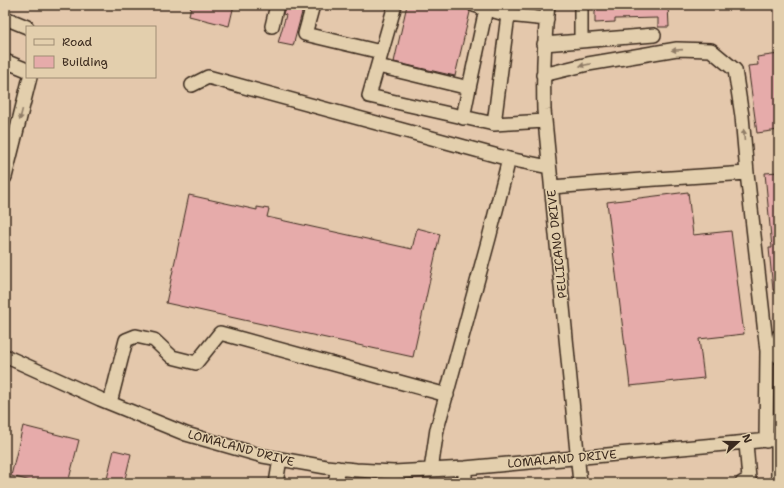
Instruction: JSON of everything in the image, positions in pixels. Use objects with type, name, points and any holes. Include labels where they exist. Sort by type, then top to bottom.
[{"type":"street","points":[[272,26],[277,5]]},
{"type":"street","points":[[313,5],[305,34],[382,52]]},
{"type":"street","points":[[395,5],[369,96],[494,124],[545,121]]},
{"type":"street","name":"PELLICANO DRIVE","points":[[548,5],[543,74],[545,121],[580,483]]},
{"type":"street","points":[[581,5],[581,41]]},
{"type":"street","points":[[463,118],[469,88],[480,7],[508,15],[547,19]]},
{"type":"street","points":[[494,124],[508,15]]},
{"type":"street","points":[[5,18],[26,26]]},
{"type":"street","points":[[544,44],[654,35]]},
{"type":"street","points":[[543,74],[588,64],[678,50],[711,50],[735,70],[742,116],[746,173],[767,351],[778,483]]},
{"type":"street","points":[[5,61],[26,70]]},
{"type":"street","points":[[378,66],[469,88]]},
{"type":"street","points":[[192,85],[208,77],[509,159],[549,167]]},
{"type":"street","points":[[5,177],[30,78]]},
{"type":"street","points":[[431,470],[436,429],[447,395],[509,159]]},
{"type":"street","points":[[552,187],[746,173]]},
{"type":"street","points":[[110,403],[126,340],[136,336],[154,340],[172,357],[196,363],[220,333],[447,395]]},
{"type":"street","points":[[779,336],[779,357]]},
{"type":"street","name":"LOMALAND DRIVE","points":[[5,356],[110,403],[186,434],[226,446],[280,460],[338,468],[394,472],[414,477],[431,470],[774,440]]},
{"type":"street","points":[[742,483],[749,479],[746,443]]},
{"type":"street","points":[[276,483],[280,460]]},
{"type":"street","points":[[335,483],[338,468]]},
{"type":"street","points":[[465,468],[465,483]]},
{"type":"building","points":[[191,5],[234,5],[229,26],[189,16]]},
{"type":"building","points":[[285,5],[304,5],[293,46],[278,43],[286,15],[283,14]]},
{"type":"building","points":[[407,5],[449,5],[467,9],[470,12],[455,76],[394,62]]},
{"type":"building","points":[[595,5],[668,5],[669,27],[658,27],[658,18],[615,19],[615,22],[595,23]]},
{"type":"building","points":[[779,54],[779,130],[757,133],[748,66],[758,65],[757,57]]},
{"type":"building","points":[[779,172],[779,290],[773,290],[769,248],[772,248],[765,173]]},
{"type":"building","points":[[688,192],[693,235],[731,231],[744,334],[699,339],[704,378],[630,386],[607,202]]},
{"type":"building","points":[[189,195],[257,210],[257,207],[269,209],[267,217],[412,249],[417,228],[440,234],[413,357],[166,303]]},
{"type":"building","points":[[23,426],[79,440],[68,483],[39,483],[11,476]]},
{"type":"building","points":[[114,450],[131,454],[124,483],[106,483]]}]
